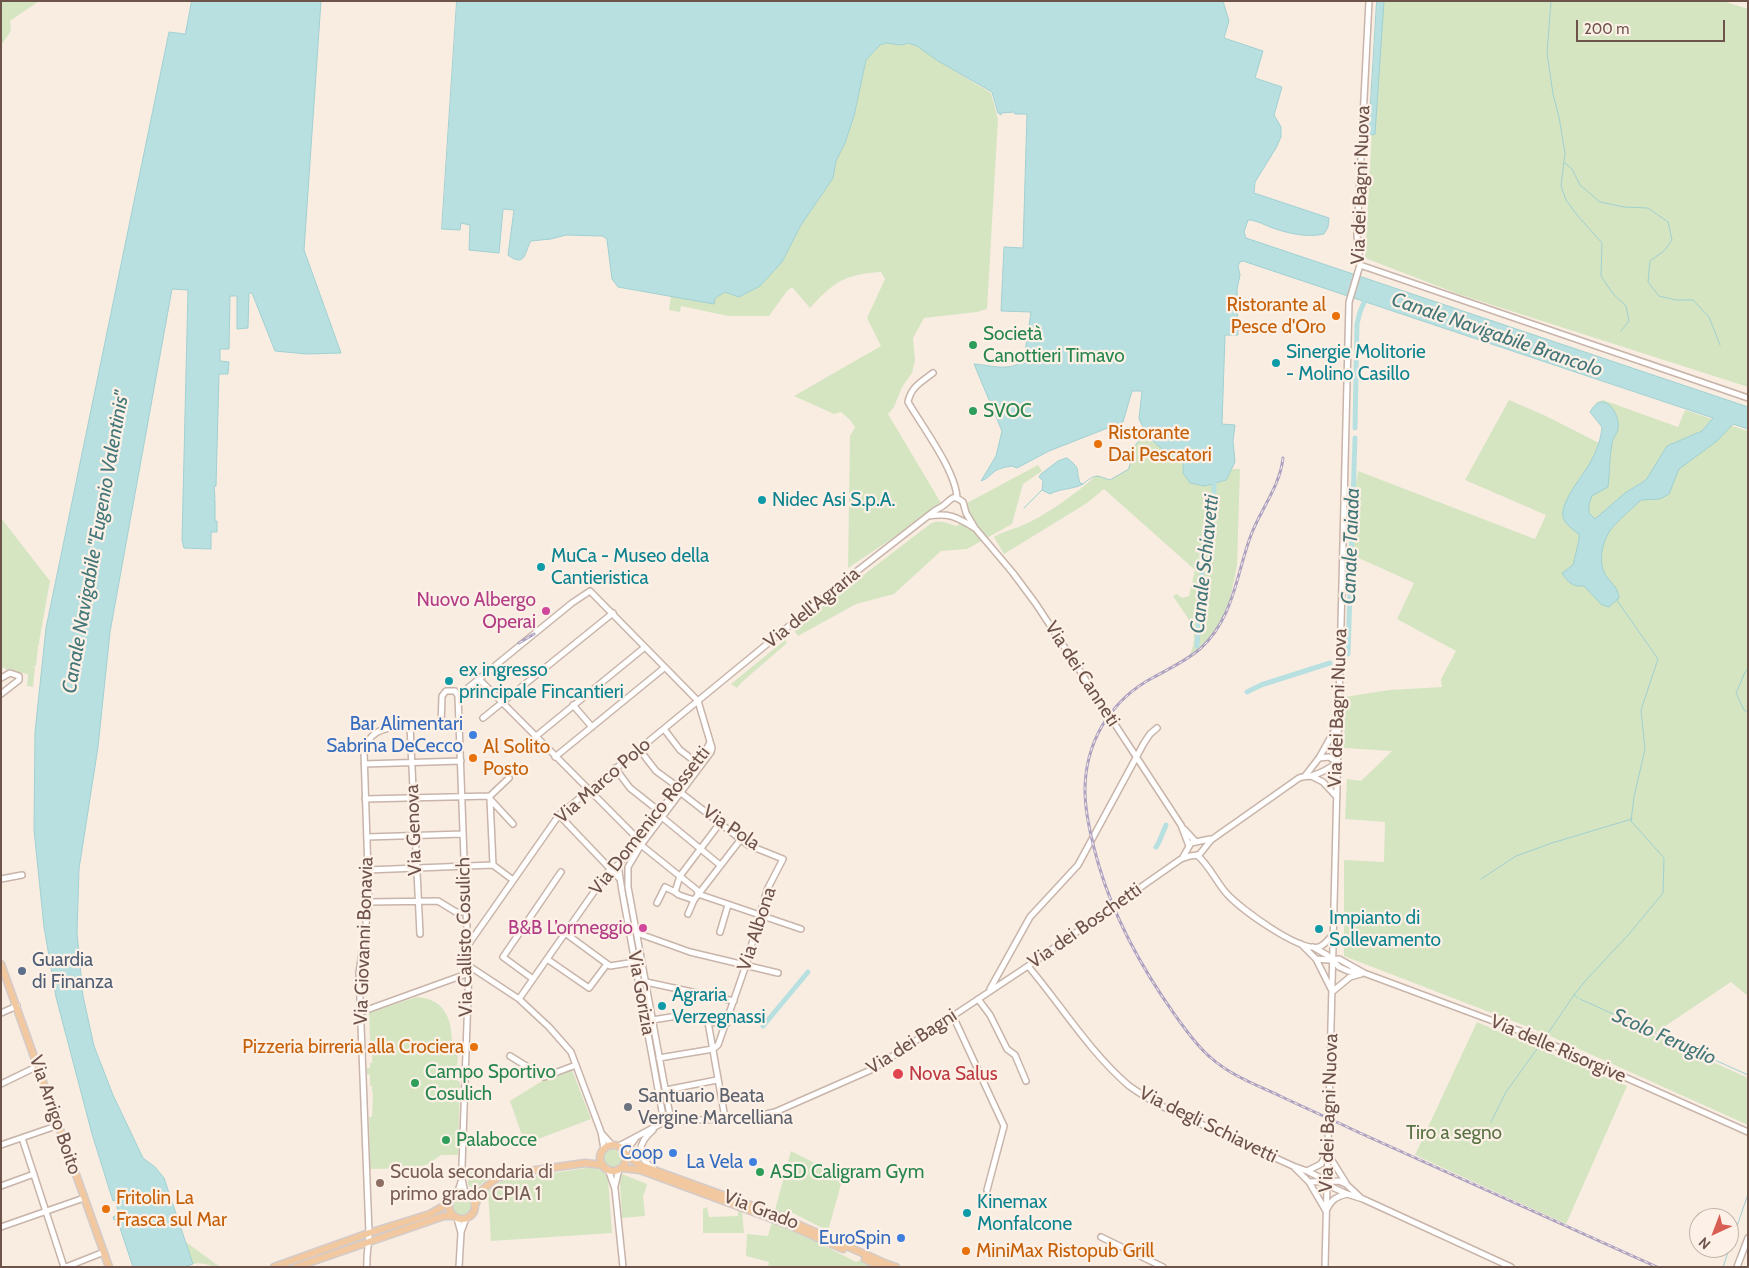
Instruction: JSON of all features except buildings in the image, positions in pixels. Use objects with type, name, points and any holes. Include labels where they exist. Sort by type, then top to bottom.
[{"type":"main road","name":"Via Arrigo Boito","points":[[1,964],[108,1267]]},
{"type":"main road","points":[[585,1162],[602,1151],[615,1146],[625,1154],[625,1162],[620,1168],[611,1171],[601,1162],[602,1151]]},
{"type":"main road","name":"Via Grado","points":[[625,1154],[633,1162],[660,1173],[775,1214],[887,1264],[898,1267],[903,1266]]},
{"type":"main road","points":[[296,1267],[444,1216],[466,1218],[472,1213],[482,1190],[492,1181],[504,1175],[585,1162],[605,1167]]},
{"type":"main road","name":"Via Grado","points":[[620,1168],[640,1170],[768,1217],[881,1267]]},
{"type":"main road","points":[[457,1194],[467,1194],[482,1190]]},
{"type":"main road","name":"Via Callisto Cosulich","points":[[274,1267],[369,1233],[430,1214],[449,1203],[453,1196],[457,1194]]},
{"type":"main road","name":"Via Callisto Cosulich","points":[[467,1194],[475,1205]]},
{"type":"main road","points":[[449,1203],[450,1210],[455,1217]]},
{"type":"street","name":"Via dei Bagni Nuova","points":[[1325,1267],[1350,302],[1360,265],[1357,235],[1369,1]]},
{"type":"street","points":[[1360,265],[1748,398]]},
{"type":"street","points":[[928,516],[938,514],[955,517],[965,510],[962,502],[957,498],[953,482],[943,460],[908,402],[911,391],[932,373]]},
{"type":"street","points":[[953,482],[950,499],[957,498]]},
{"type":"street","name":"Via dell'Agraria","points":[[698,701],[834,589],[950,499]]},
{"type":"street","points":[[944,505],[945,510],[955,517]]},
{"type":"street","name":"Via dei Canneti","points":[[965,510],[975,528],[1036,604],[1181,825],[1202,850]]},
{"type":"street","name":"Via dei Canneti","points":[[955,517],[975,528]]},
{"type":"street","points":[[441,725],[442,696],[446,691],[455,691],[458,696],[572,603],[590,591],[698,701],[710,741]]},
{"type":"street","points":[[483,718],[612,613]]},
{"type":"street","points":[[535,737],[645,647]]},
{"type":"street","points":[[555,757],[664,668]]},
{"type":"street","points":[[1,678],[10,673],[18,676],[19,680],[1,694]]},
{"type":"street","points":[[478,679],[593,793],[638,839],[641,845],[697,890],[698,894],[801,929]]},
{"type":"street","name":"Via Callisto Cosulich","points":[[457,1194],[462,1179],[469,973],[458,696]]},
{"type":"street","name":"Via Marco Polo","points":[[468,945],[559,815],[698,701]]},
{"type":"street","points":[[574,705],[592,727]]},
{"type":"street","name":"Via dei Boschetti","points":[[1308,776],[1338,723]]},
{"type":"street","name":"Via Giovanni Bonavia","points":[[367,1267],[366,1252],[369,1233],[359,973],[369,902],[364,752],[367,742],[372,736],[390,727],[459,725]]},
{"type":"street","name":"Via Genova","points":[[410,726],[420,934]]},
{"type":"street","name":"Via dei Bagni","points":[[664,1122],[753,1117],[775,1112],[873,1069],[988,992],[1030,918],[1078,865],[1150,734],[1157,728]]},
{"type":"street","points":[[664,730],[680,750],[696,763]]},
{"type":"street","name":"Via Domenico Rossetti","points":[[519,999],[610,869],[618,865],[707,750],[710,741]]},
{"type":"street","name":"Via Domenico Rossetti","points":[[628,867],[641,845],[711,752],[710,741]]},
{"type":"street","name":"Via Pola","points":[[639,749],[656,770],[740,839],[748,845],[783,859]]},
{"type":"street","points":[[1319,758],[1329,757],[1337,762]]},
{"type":"street","points":[[364,764],[461,761]]},
{"type":"street","name":"Via dei Boschetti","points":[[988,992],[1180,859],[1195,855],[1215,837],[1308,776],[1333,766],[1337,762]]},
{"type":"street","points":[[615,768],[630,788],[659,811]]},
{"type":"street","points":[[1308,776],[1323,782],[1336,796]]},
{"type":"street","points":[[365,800],[462,796],[490,797],[509,778]]},
{"type":"street","points":[[490,797],[513,824]]},
{"type":"street","points":[[490,797],[493,865]]},
{"type":"street","points":[[559,815],[620,879]]},
{"type":"street","points":[[663,818],[720,865]]},
{"type":"street","points":[[675,892],[680,876],[720,823]]},
{"type":"street","name":"Via dei Canneti","points":[[1181,825],[1188,847],[1195,855]]},
{"type":"street","points":[[367,836],[463,834]]},
{"type":"street","name":"Via dei Boschetti","points":[[1180,859],[1188,847],[1197,842],[1215,837]]},
{"type":"street","points":[[688,914],[698,894],[740,839]]},
{"type":"street","points":[[1202,850],[1207,865],[1216,881],[1242,908],[1271,928],[1301,944],[1312,947],[1333,960]]},
{"type":"street","points":[[1195,855],[1207,865]]},
{"type":"street","name":"Via Albona","points":[[713,1049],[718,1045],[727,1023],[768,890],[783,859]]},
{"type":"street","points":[[367,870],[493,865],[513,880]]},
{"type":"street","name":"Via Gorizia","points":[[618,865],[664,1122]]},
{"type":"street","name":"Via Gorizia","points":[[628,867],[628,886],[671,1121]]},
{"type":"street","points":[[533,979],[503,958],[561,872]]},
{"type":"street","points":[[1,879],[22,875]]},
{"type":"street","points":[[657,903],[665,887],[679,895],[694,900]]},
{"type":"street","points":[[369,902],[438,901],[456,912],[466,912]]},
{"type":"street","points":[[720,932],[728,905]]},
{"type":"street","points":[[565,933],[610,966],[635,962]]},
{"type":"street","points":[[637,933],[690,952],[778,973]]},
{"type":"street","points":[[1312,947],[1320,947],[1334,934]]},
{"type":"street","points":[[1301,944],[1316,958],[1332,992],[1350,977],[1364,973]]},
{"type":"street","points":[[1316,958],[1333,960]]},
{"type":"street","points":[[547,959],[589,988],[607,964]]},
{"type":"street","name":"Via delle Risorgive","points":[[1333,960],[1338,967],[1348,971],[1364,973],[1528,1034],[1748,1132]]},
{"type":"street","points":[[469,966],[519,999],[549,1027],[571,1052],[601,1132],[602,1151]]},
{"type":"street","name":"Via degli Schiavetti","points":[[1028,966],[1105,1061],[1130,1086],[1158,1104],[1293,1166],[1307,1170],[1332,1187],[1363,1199]]},
{"type":"street","points":[[361,1012],[469,973]]},
{"type":"street","points":[[646,982],[734,1001]]},
{"type":"street","name":"Via dei Bagni","points":[[978,999],[990,1015],[1007,1049],[1015,1055],[1026,1080]]},
{"type":"street","points":[[1,1013],[17,1006]]},
{"type":"street","points":[[953,1016],[1004,1126],[987,1190]]},
{"type":"street","points":[[652,1020],[686,1017],[708,1022],[727,1023]]},
{"type":"street","points":[[708,1022],[725,1118]]},
{"type":"street","points":[[659,1058],[713,1049]]},
{"type":"street","points":[[510,1056],[544,1078],[576,1065]]},
{"type":"street","points":[[1,1084],[38,1066]]},
{"type":"street","points":[[666,1090],[718,1080]]},
{"type":"street","points":[[601,1132],[615,1146],[664,1122]]},
{"type":"street","points":[[1,1145],[59,1125]]},
{"type":"street","points":[[657,1126],[644,1138],[640,1150],[643,1160],[660,1173]]},
{"type":"street","points":[[625,1154],[636,1137]]},
{"type":"street","points":[[22,1138],[45,1212],[65,1267],[104,1252]]},
{"type":"street","points":[[1307,1170],[1321,1164],[1327,1153],[1346,1184],[1363,1199],[1511,1267]]},
{"type":"street","name":"Via degli Schiavetti","points":[[1293,1166],[1309,1182],[1326,1212]]},
{"type":"street","points":[[605,1167],[615,1189]]},
{"type":"street","points":[[620,1168],[616,1178],[615,1189],[623,1267]]},
{"type":"street","points":[[1,1186],[34,1174]]},
{"type":"street","name":"Via Callisto Cosulich","points":[[462,1179],[467,1194]]},
{"type":"street","points":[[1309,1182],[1339,1182],[1346,1184]]},
{"type":"street","points":[[1326,1212],[1331,1201],[1336,1197],[1347,1194]]},
{"type":"street","points":[[1,1227],[84,1198]]},
{"type":"street","points":[[455,1217],[461,1233]]},
{"type":"street","points":[[459,1267],[461,1233],[466,1218]]},
{"type":"street","points":[[1101,1237],[1153,1265],[1163,1267]]},
{"type":"street","points":[[1737,1267],[1748,1238]]},
{"type":"green space","points":[[1,1],[39,1],[10,21],[11,31],[1,45]]},
{"type":"green space","points":[[1379,1],[1723,1],[1748,9],[1748,387],[1458,294],[1365,258]]},
{"type":"green space","points":[[886,43],[902,45],[908,43],[917,46],[991,93],[998,119],[987,309],[977,312],[924,318],[913,338],[915,360],[912,373],[902,387],[894,407],[888,414],[941,503],[905,530],[848,568],[850,436],[855,427],[841,412],[834,414],[794,396],[881,346],[867,318],[885,279],[881,272],[858,275],[841,281],[826,291],[810,308],[792,287],[769,316],[728,316],[681,306],[680,312],[669,310],[671,296],[713,304],[715,298],[725,292],[739,297],[760,286],[782,262],[801,225],[833,178],[836,161],[845,143],[854,116],[866,60],[880,45]]},
{"type":"green space","points":[[1509,400],[1546,416],[1601,444],[1606,433],[1595,406],[1597,402],[1603,400],[1678,427],[1685,410],[1748,431],[1748,996],[1731,982],[1655,1033],[1645,1029],[1644,1031],[1748,1078],[1748,1125],[1541,1032],[1344,956],[1344,860],[1384,862],[1385,822],[1345,819],[1347,779],[1361,781],[1392,751],[1344,748],[1345,697],[1389,690],[1442,687],[1441,679],[1456,651],[1397,619],[1414,583],[1352,555],[1355,479],[1357,479],[1358,471],[1535,539],[1546,515],[1465,480]]},
{"type":"green space","points":[[1145,432],[1157,445],[1184,453],[1183,473],[1190,483],[1202,486],[1224,481],[1232,469],[1240,469],[1237,566],[1227,613],[1210,638],[1187,659],[1192,650],[1194,633],[1192,626],[1173,596],[1177,594],[1182,598],[1189,596],[1195,570],[1104,489],[1087,503],[1004,554],[994,537],[1050,511],[1097,475],[1110,480],[1128,469],[1134,447]]},
{"type":"green space","points":[[1038,465],[1042,471],[1023,484],[1012,524],[967,549],[941,551],[894,594],[856,604],[798,636],[793,629],[930,524],[940,521],[957,526],[969,514],[966,508],[967,503]]},
{"type":"green space","points":[[1,518],[50,581],[39,645],[37,646],[36,666],[33,667],[35,668],[33,687],[27,686],[28,674],[6,670],[4,667],[1,669]]},
{"type":"green space","points":[[785,640],[787,643],[737,688],[731,684]]},
{"type":"green space","name":"Campo Sportivo Cosulich","points":[[416,997],[435,1002],[442,1008],[449,1022],[452,1051],[458,1056],[456,1080],[460,1082],[458,1155],[441,1155],[428,1164],[416,1168],[370,1169],[369,1117],[372,1117],[373,1093],[367,1068],[370,1068],[370,1063],[372,1063],[373,1042],[370,1041],[369,1013]]},
{"type":"green space","name":"Tiro a segno","points":[[1477,1022],[1627,1086],[1566,1224],[1415,1155]]},
{"type":"green space","points":[[572,1070],[591,1119],[525,1144],[510,1101],[542,1081]]},
{"type":"green space","points":[[613,1148],[620,1151],[623,1158],[620,1165],[613,1168],[606,1165],[603,1158],[606,1151]]},
{"type":"green space","points":[[791,1151],[843,1177],[828,1231],[793,1213],[787,1214],[775,1210]]},
{"type":"green space","points":[[468,1167],[478,1171],[510,1168],[498,1172],[473,1188],[468,1185]]},
{"type":"green space","points":[[586,1168],[599,1169],[608,1179],[612,1233],[491,1241],[488,1191],[501,1181]]},
{"type":"green space","points":[[622,1174],[647,1184],[643,1197],[645,1216],[622,1218],[620,1182]]},
{"type":"green space","points":[[462,1195],[469,1198],[472,1205],[469,1212],[462,1215],[455,1212],[452,1205],[455,1198]]},
{"type":"green space","points":[[707,1207],[709,1217],[738,1216],[738,1210],[742,1211],[744,1233],[703,1233],[703,1209]]},
{"type":"green space","points":[[772,1222],[823,1244],[856,1262],[860,1260],[873,1267],[768,1267],[769,1262],[746,1256],[747,1234],[768,1236]]},
{"type":"green space","points":[[186,1242],[220,1267],[200,1263],[193,1264]]},
{"type":"water","name":"Canale Navigabile \"Eugenio Valentinis\"","points":[[192,1],[321,1],[304,250],[341,353],[307,354],[275,351],[252,293],[249,293],[248,328],[237,329],[237,296],[230,296],[229,349],[220,349],[220,361],[229,362],[228,374],[219,374],[216,486],[214,486],[217,532],[211,532],[211,549],[184,548],[182,540],[188,290],[172,289],[110,632],[98,747],[79,869],[77,933],[83,996],[94,1046],[113,1095],[143,1158],[155,1167],[164,1178],[193,1264],[184,1267],[133,1267],[117,1219],[114,1220],[113,1217],[119,1214],[115,1200],[113,1201],[92,1134],[56,997],[44,927],[34,830],[35,732],[46,628],[169,32],[185,34]]},
{"type":"water","name":"Canale Navigabile Brancolo","points":[[457,1],[1223,1],[1229,21],[1224,38],[1263,51],[1255,78],[1282,87],[1274,115],[1281,127],[1281,137],[1255,182],[1254,193],[1329,218],[1328,227],[1324,234],[1317,235],[1290,233],[1248,220],[1244,232],[1246,238],[1748,407],[1748,429],[1733,424],[1717,441],[1679,469],[1669,494],[1660,499],[1641,500],[1614,526],[1604,543],[1602,568],[1617,590],[1619,598],[1609,607],[1602,605],[1584,586],[1571,584],[1562,573],[1573,565],[1579,540],[1579,534],[1564,520],[1563,511],[1565,503],[1593,457],[1602,427],[1590,412],[1591,410],[1597,403],[1601,402],[1609,405],[1615,412],[1618,425],[1612,442],[1608,487],[1592,496],[1589,504],[1589,513],[1595,519],[1625,493],[1646,480],[1667,446],[1702,431],[1713,418],[1243,261],[1238,266],[1240,275],[1237,289],[1238,335],[1225,335],[1222,424],[1235,425],[1233,441],[1235,462],[1226,480],[1205,486],[1190,483],[1183,473],[1184,453],[1162,449],[1148,437],[1139,419],[1142,391],[1132,391],[1123,422],[1049,451],[1017,468],[1012,466],[999,469],[981,481],[996,456],[1002,431],[974,364],[1007,367],[1013,366],[1024,359],[1031,312],[1001,311],[1004,247],[1023,248],[1027,114],[1015,114],[1014,112],[1001,113],[1001,115],[998,113],[992,92],[938,61],[917,46],[908,43],[902,45],[886,43],[880,45],[866,60],[854,116],[845,143],[836,161],[833,178],[801,225],[782,262],[760,286],[739,297],[725,292],[715,298],[714,304],[618,287],[612,279],[607,240],[602,236],[566,235],[531,241],[524,257],[518,260],[508,255],[514,210],[503,209],[499,253],[469,250],[470,225],[461,223],[460,230],[442,229]]},
{"type":"water","points":[[1377,1],[1384,1],[1375,134],[1372,135],[1369,134]]},
{"type":"water","points":[[1067,458],[1075,465],[1080,483],[1083,484],[1050,494],[1042,490],[1043,481],[1039,477],[1041,474],[1058,461]]},
{"type":"waterway","points":[[1551,1],[1547,53],[1565,153],[1561,186],[1566,200],[1602,243],[1601,276],[1613,294],[1626,306],[1629,321],[1621,331]]},
{"type":"waterway","points":[[1565,163],[1572,169],[1580,185],[1600,202],[1624,207],[1648,208],[1668,222],[1672,240],[1664,251],[1650,261],[1648,282],[1659,296],[1676,300],[1693,300],[1709,317],[1720,345]]},
{"type":"waterway","name":"Canale Taiada","points":[[1355,428],[1357,324],[1367,295]]},
{"type":"waterway","points":[[1083,484],[1096,476],[1110,480],[1129,469],[1134,447],[1145,432]]},
{"type":"waterway","name":"Canale Taiada","points":[[1348,654],[1355,438]]},
{"type":"waterway","name":"Canale Schiavetti","points":[[1197,646],[1203,556],[1214,515],[1214,483]]},
{"type":"waterway","points":[[1024,508],[1042,490]]},
{"type":"waterway","points":[[1578,998],[1574,995],[1586,980],[1629,934],[1663,893],[1664,858],[1631,821],[1634,797],[1645,749],[1641,710],[1658,659],[1616,599]]},
{"type":"waterway","name":"Canale Taiada","points":[[1247,692],[1261,685],[1330,663]]},
{"type":"waterway","points":[[1748,669],[1736,693],[1744,710],[1748,712]]},
{"type":"waterway","points":[[1481,879],[1516,856],[1632,819]]},
{"type":"waterway","name":"Canale Schiavetti","points":[[1156,847],[1166,825]]},
{"type":"waterway","points":[[763,1026],[808,972]]},
{"type":"waterway","points":[[1544,1039],[1574,995]]},
{"type":"waterway","name":"Scolo Feruglio","points":[[1580,999],[1748,1075]]},
{"type":"waterway","points":[[1491,1122],[1506,1092],[1542,1042]]},
{"type":"waterway","points":[[1723,1267],[1748,1194]]},
{"type":"railway","points":[[1283,458],[1274,488],[1251,535],[1233,595],[1220,624],[1211,637],[1195,653],[1146,681],[1125,698],[1112,711],[1102,726],[1094,744],[1085,778],[1085,796],[1090,830],[1099,866],[1113,906],[1141,962],[1175,1015],[1200,1047],[1226,1069],[1251,1083],[1657,1267]]},
{"type":"railway","points":[[519,643],[534,634]]},
{"type":"place","name":"Ristorante al Pesce d'Oro","points":[[1336,316]]},
{"type":"place","name":"Società Canottieri Timavo","points":[[973,345]]},
{"type":"place","name":"Sinergie Molitorie - Molino Casillo","points":[[1276,363]]},
{"type":"place","name":"SVOC","points":[[973,411]]},
{"type":"place","name":"Ristorante Dai Pescatori","points":[[1098,444]]},
{"type":"place","name":"Nidec Asi S.p.A.","points":[[762,500]]},
{"type":"place","name":"MuCa - Museo della Cantieristica","points":[[541,567]]},
{"type":"place","name":"Nuovo Albergo Operai","points":[[546,611]]},
{"type":"place","name":"ex ingresso principale Fincantieri","points":[[449,681]]},
{"type":"place","name":"Bar Alimentari Sabrina DeCecco","points":[[473,735]]},
{"type":"place","name":"Al Solito Posto","points":[[473,758]]},
{"type":"place","name":"B&B L’ormeggio","points":[[643,928]]},
{"type":"place","name":"Impianto di Sollevamento","points":[[1319,929]]},
{"type":"place","name":"Guardia di Finanza","points":[[22,971]]},
{"type":"place","name":"Agraria Verzegnassi","points":[[662,1006]]},
{"type":"place","name":"Pizzeria birreria alla Crociera","points":[[474,1047]]},
{"type":"place","name":"Nova Salus","points":[[898,1074]]},
{"type":"place","name":"Campo Sportivo Cosulich","points":[[415,1083]]},
{"type":"place","name":"Santuario Beata Vergine Marcelliana","points":[[628,1107]]},
{"type":"place","name":"Palabocce","points":[[446,1140]]},
{"type":"place","name":"Coop","points":[[673,1153]]},
{"type":"place","name":"La Vela","points":[[753,1162]]},
{"type":"place","name":"ASD Caligram Gym","points":[[760,1172]]},
{"type":"place","name":"Scuola secondaria di primo grado CPIA 1","points":[[380,1183]]},
{"type":"place","name":"Fritolin La Frasca sul Mar","points":[[106,1209]]},
{"type":"place","name":"Kinemax Monfalcone","points":[[967,1213]]},
{"type":"place","name":"EuroSpin","points":[[901,1238]]},
{"type":"place","name":"MiniMax Ristopub Grill","points":[[966,1251]]}]
